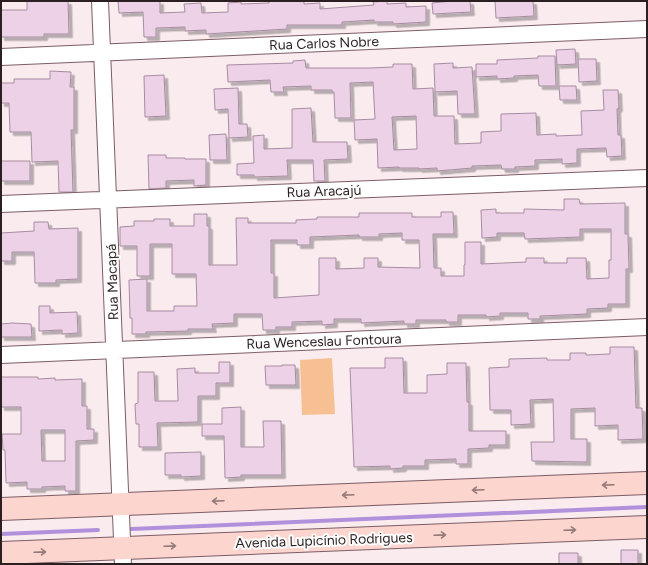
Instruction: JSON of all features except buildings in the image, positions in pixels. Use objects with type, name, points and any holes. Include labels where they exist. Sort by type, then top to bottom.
[{"type":"street","name":"Rua Macapá","points":[[100,1],[123,556]]},
{"type":"street","name":"Rua Carlos Nobre","points":[[1,57],[647,29]]},
{"type":"street","name":"Rua Aracajú","points":[[1,204],[647,178]]},
{"type":"street","name":"Rua Wenceslau Fontoura","points":[[1,355],[647,327]]},
{"type":"street","points":[[1,509],[647,483]]},
{"type":"street","name":"Avenida Lupicínio Rodrigues","points":[[1,554],[123,556],[647,527]]},
{"type":"shaded area","points":[[332,358],[335,414],[302,415],[300,360]]},
{"type":"waterway","points":[[131,529],[647,507]]},
{"type":"waterway","points":[[1,534],[98,530]]}]
